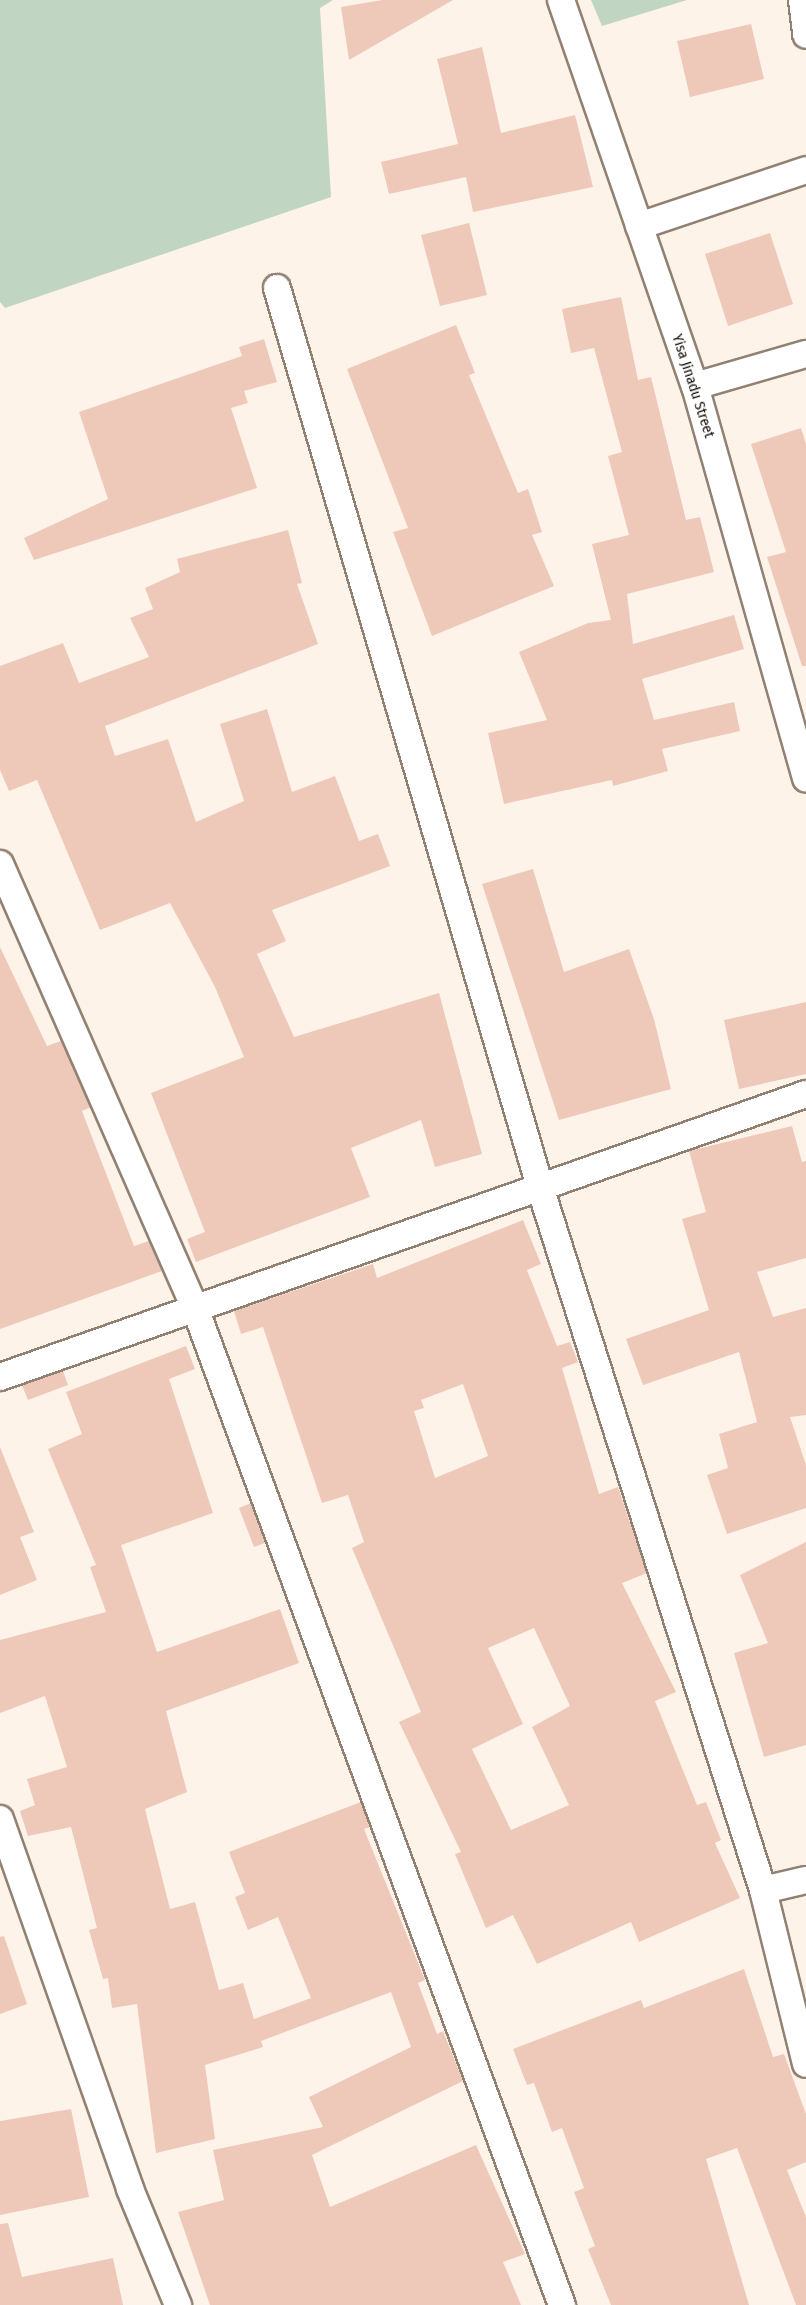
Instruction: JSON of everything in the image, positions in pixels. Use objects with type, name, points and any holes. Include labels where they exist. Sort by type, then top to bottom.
[{"type":"street","name":"Yisa Jinadu Street","points":[[561,0],[695,386],[806,779]]},
{"type":"street","points":[[802,0],[806,35]]},
{"type":"street","points":[[639,226],[806,170]]},
{"type":"street","points":[[277,288],[540,1187],[763,1890],[806,2064]]},
{"type":"street","points":[[695,386],[806,354]]},
{"type":"street","points":[[0,864],[194,1305],[562,2305]]},
{"type":"street","points":[[0,1377],[194,1305],[806,1094]]},
{"type":"street","points":[[0,1819],[130,2189],[178,2305]]},
{"type":"street","points":[[763,1890],[806,1880]]},
{"type":"green space","points":[[0,0],[333,0],[320,8],[331,197],[5,308],[0,302]]},
{"type":"green space","points":[[591,0],[687,0],[602,26]]},
{"type":"building","points":[[382,0],[453,0],[349,60],[341,7]]},
{"type":"building","points":[[751,24],[764,79],[690,97],[677,41]]},
{"type":"building","points":[[482,47],[501,133],[575,115],[593,187],[473,212],[466,177],[389,194],[381,162],[458,144],[437,59]]},
{"type":"building","points":[[469,223],[487,295],[440,306],[421,235]]},
{"type":"building","points":[[770,233],[793,304],[728,326],[705,254]]},
{"type":"building","points":[[621,297],[638,380],[651,377],[686,520],[700,517],[714,572],[627,594],[633,644],[734,615],[744,649],[642,679],[654,720],[734,702],[740,731],[662,749],[668,771],[613,786],[612,780],[504,804],[488,733],[547,720],[519,652],[588,623],[611,620],[592,544],[629,535],[608,456],[622,452],[594,348],[571,353],[562,309]]},
{"type":"building","points":[[456,325],[475,373],[469,375],[518,493],[528,489],[542,532],[532,535],[554,586],[432,636],[393,532],[408,528],[347,369]]},
{"type":"building","points":[[264,339],[277,382],[244,391],[248,403],[231,408],[257,488],[34,560],[24,538],[108,499],[79,412],[242,356],[239,347]]},
{"type":"building","points":[[801,428],[806,444],[806,666],[802,666],[767,557],[786,552],[751,444]]},
{"type":"building","points":[[288,530],[302,583],[297,584],[318,644],[105,726],[115,756],[168,739],[196,822],[244,801],[220,724],[267,709],[292,792],[335,776],[359,841],[378,834],[390,866],[272,910],[286,941],[257,954],[294,1037],[439,993],[482,1154],[435,1167],[421,1120],[351,1148],[370,1197],[196,1262],[187,1239],[205,1232],[151,1093],[244,1057],[215,987],[170,903],[100,930],[37,780],[9,791],[0,770],[0,666],[63,643],[79,683],[149,657],[130,618],[153,609],[145,588],[180,572],[177,559]]},
{"type":"building","points":[[533,869],[564,972],[629,949],[654,1019],[671,1089],[559,1120],[482,884]]},
{"type":"building","points":[[0,947],[47,1046],[61,1041],[91,1107],[82,1111],[134,1246],[149,1241],[162,1271],[0,1329]]},
{"type":"building","points":[[806,1002],[806,1074],[739,1089],[724,1020]]},
{"type":"building","points":[[792,1126],[802,1162],[806,1161],[806,1258],[757,1272],[773,1317],[806,1308],[806,1415],[790,1417],[806,1465],[806,1508],[727,1534],[707,1475],[728,1468],[719,1434],[757,1422],[739,1352],[643,1385],[626,1339],[709,1310],[682,1219],[706,1212],[689,1151]]},
{"type":"building","points":[[523,1220],[541,1264],[527,1270],[557,1346],[570,1342],[578,1362],[562,1368],[599,1494],[618,1487],[647,1573],[622,1583],[676,1692],[655,1701],[697,1805],[706,1802],[721,1840],[715,1843],[740,1898],[639,1942],[631,1922],[537,1964],[513,1915],[486,1928],[455,1854],[461,1852],[399,1722],[421,1712],[352,1548],[364,1542],[348,1495],[322,1503],[263,1327],[241,1334],[234,1311],[373,1264],[377,1278]],"holes":[[[463,1384],[488,1456],[435,1478],[414,1411],[424,1408],[421,1400]],[[534,1628],[570,1706],[532,1727],[569,1805],[511,1830],[472,1749],[523,1724],[488,1648]]]},
{"type":"building","points":[[186,1346],[195,1369],[169,1379],[213,1513],[121,1545],[157,1652],[280,1609],[299,1663],[166,1711],[187,1792],[145,1809],[170,1909],[195,1902],[219,1990],[243,1983],[254,2019],[311,1998],[278,1917],[248,1930],[235,1897],[245,1893],[229,1852],[361,1802],[370,1827],[364,1829],[425,1980],[418,1983],[437,2034],[443,2031],[463,2081],[312,2155],[330,2207],[476,2145],[525,2254],[503,2262],[521,2305],[210,2305],[178,2212],[224,2200],[213,2150],[323,2127],[309,2097],[411,2047],[391,1992],[261,2041],[263,2047],[205,2065],[215,2139],[156,2153],[137,2004],[112,2008],[108,1978],[103,1979],[89,1930],[97,1928],[71,1827],[28,1836],[20,1811],[35,1805],[27,1779],[67,1767],[45,1696],[0,1713],[0,1640],[106,1612],[90,1567],[96,1565],[48,1449],[82,1434],[66,1392]]},
{"type":"building","points":[[63,1371],[68,1385],[28,1400],[22,1385]]},
{"type":"building","points":[[0,1447],[34,1532],[20,1537],[37,1580],[0,1595]]},
{"type":"building","points":[[251,1503],[265,1543],[254,1547],[239,1508]]},
{"type":"building","points":[[806,1542],[806,1745],[764,1757],[734,1653],[768,1643],[740,1575]]},
{"type":"building","points":[[4,1936],[27,2004],[0,2014],[0,1937]]},
{"type":"building","points":[[744,1969],[773,2057],[784,2054],[806,2114],[806,2162],[787,2170],[806,2217],[806,2305],[796,2305],[737,2148],[706,2159],[749,2305],[611,2305],[588,2249],[595,2246],[574,2192],[584,2188],[562,2128],[552,2132],[534,2083],[527,2085],[513,2049],[641,2000],[644,2008]]},
{"type":"building","points":[[71,2109],[89,2197],[0,2215],[0,2121]]},
{"type":"building","points":[[8,2223],[22,2277],[113,2258],[123,2305],[0,2305],[0,2224]]}]
